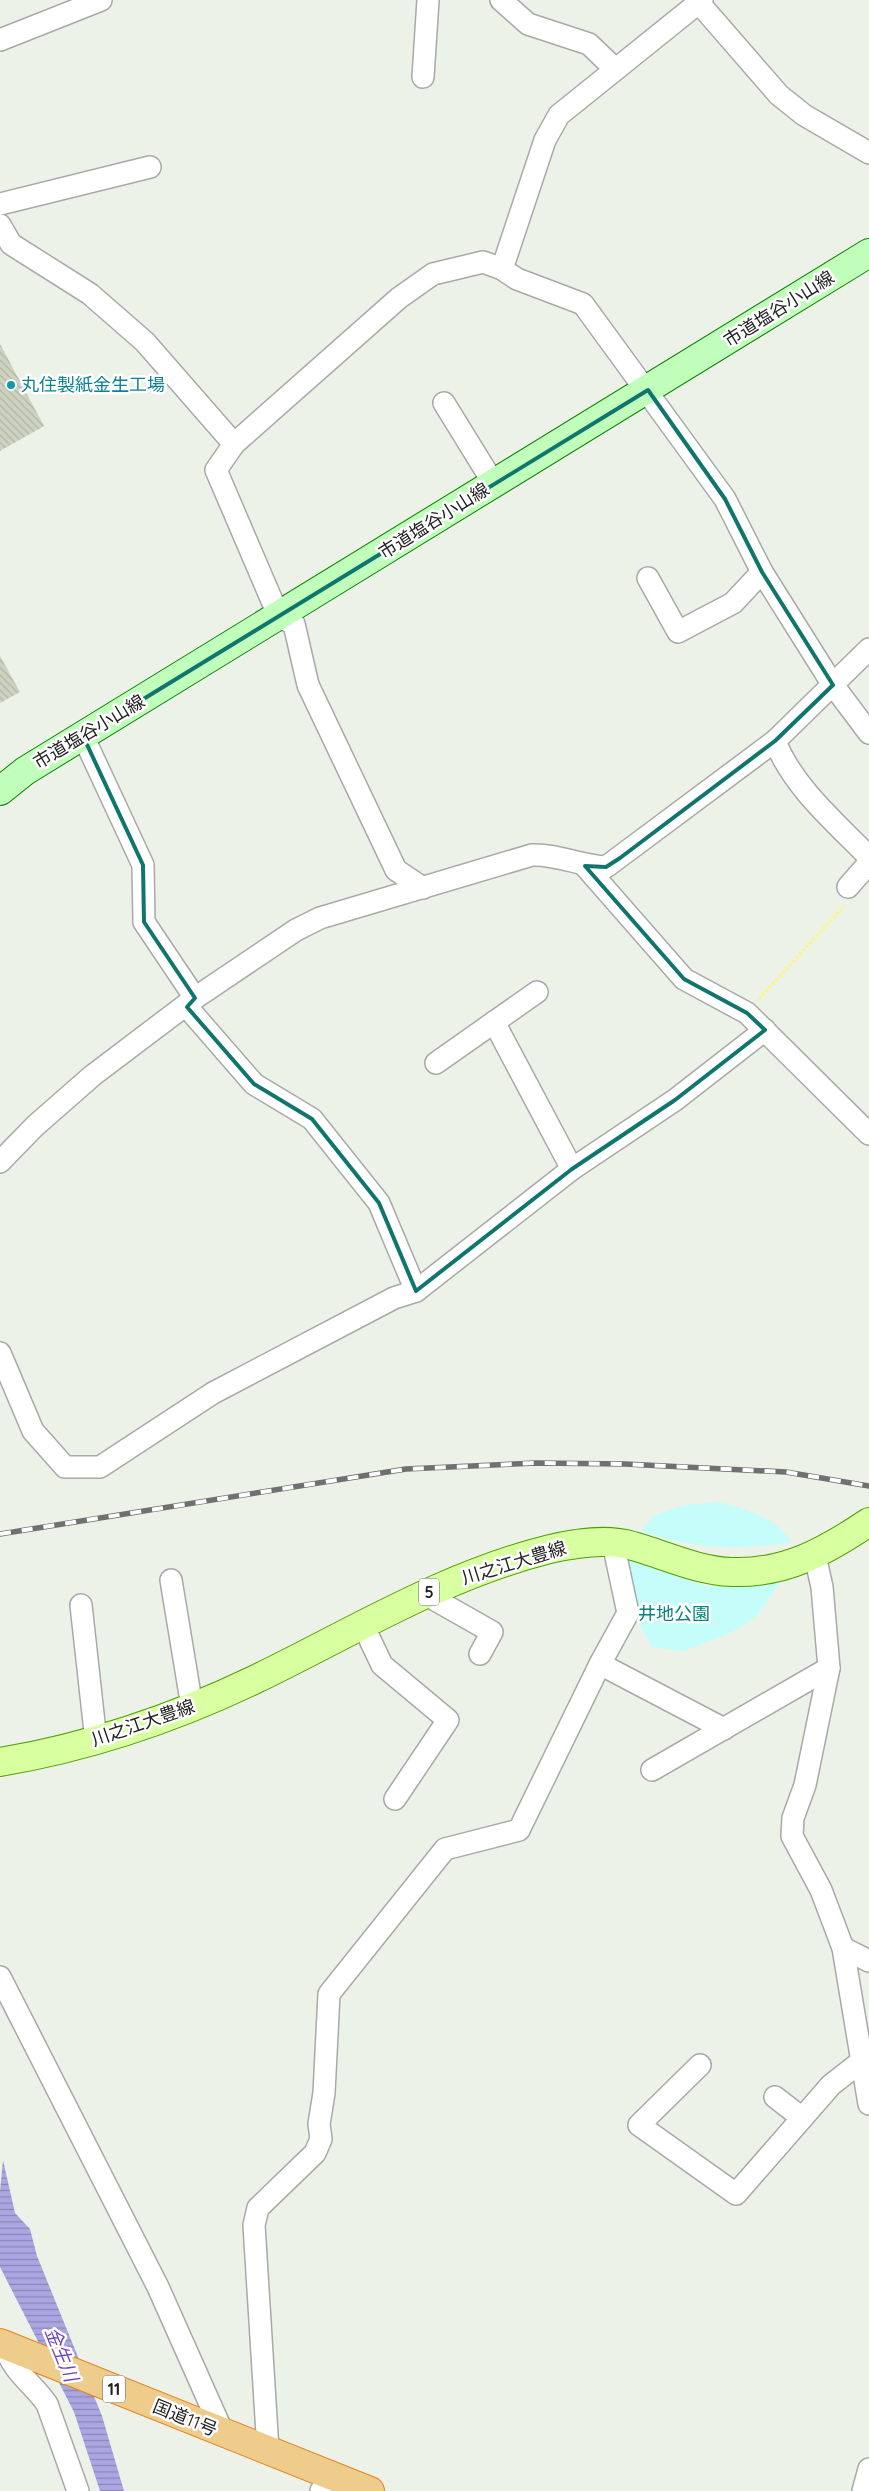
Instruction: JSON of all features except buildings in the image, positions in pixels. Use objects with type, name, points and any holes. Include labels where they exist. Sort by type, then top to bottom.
[{"type":"highway","name":"国道11号","points":[[2,2344],[268,2450],[326,2483],[370,2491]]},
{"type":"main road","name":"川之江大豊線","points":[[0,1762],[96,1741],[192,1707],[255,1679],[425,1594],[472,1574],[549,1550],[581,1543],[613,1542],[632,1545],[706,1568],[731,1572],[759,1571],[815,1556],[869,1522]]},
{"type":"street","points":[[0,40],[101,0]]},
{"type":"street","points":[[423,77],[428,0]]},
{"type":"street","points":[[501,0],[528,24],[589,44],[615,69]]},
{"type":"street","points":[[502,269],[545,140],[559,115],[701,1],[779,95],[804,115],[869,153]]},
{"type":"street","points":[[0,204],[150,168]]},
{"type":"street","points":[[0,225],[11,244],[90,294],[145,342],[234,444]]},
{"type":"street","name":"市道塩谷小山線","points":[[0,790],[26,771],[869,253]]},
{"type":"street","points":[[422,888],[396,870],[308,685],[294,624],[279,616],[216,470],[234,444],[399,298],[432,274],[483,262],[502,269],[517,279],[583,304],[648,390],[725,499],[762,572],[833,685],[869,733]]},
{"type":"street","points":[[444,403],[494,484]]},
{"type":"street","points":[[648,578],[678,632],[733,603],[762,572]]},
{"type":"street","points":[[0,1162],[34,1126],[92,1076],[191,1002],[296,930],[320,918],[532,855],[550,854],[585,866],[606,867],[613,863],[775,741],[869,649]]},
{"type":"street","points":[[83,736],[143,865],[144,922],[191,1002],[254,1084],[312,1119],[380,1203],[416,1291]]},
{"type":"street","points":[[775,741],[780,755],[808,794],[869,857]]},
{"type":"street","points":[[848,887],[869,863]]},
{"type":"street","points":[[585,866],[684,979],[747,1013],[869,1134]]},
{"type":"street","points":[[436,1063],[537,992]]},
{"type":"street","points":[[494,1022],[572,1169]]},
{"type":"street","points":[[0,1353],[33,1431],[65,1467],[100,1467],[213,1393],[394,1298],[416,1291],[572,1169],[674,1100],[766,1030]]},
{"type":"street","points":[[268,2450],[254,2225],[258,2208],[315,2154],[322,2139],[319,2124],[324,2093],[329,1994],[445,1849],[519,1830],[600,1664],[628,1613],[613,1542]]},
{"type":"street","points":[[815,1556],[822,1587],[829,1668],[805,1785],[793,1818],[792,1836],[821,1890],[843,1948],[869,2104]]},
{"type":"street","points":[[171,1580],[192,1707]]},
{"type":"street","points":[[425,1594],[492,1632],[480,1654]]},
{"type":"street","points":[[81,1605],[96,1741]]},
{"type":"street","points":[[363,1625],[382,1665],[448,1720],[395,1799]]},
{"type":"street","points":[[600,1664],[724,1728]]},
{"type":"street","points":[[652,1770],[829,1668]]},
{"type":"street","points":[[843,1948],[869,1961]]},
{"type":"street","points":[[0,1977],[158,2287],[223,2433]]},
{"type":"street","points":[[700,2065],[639,2125],[736,2194],[831,2085],[863,2060]]},
{"type":"street","points":[[775,2097],[802,2118]]},
{"type":"street","points":[[2,2344],[17,2372],[40,2394],[47,2404],[78,2491]]},
{"type":"street","points":[[863,2491],[869,2469]]},
{"type":"path","points":[[747,1013],[848,902],[848,887]]},
{"type":"highlighted area","points":[[648,390],[725,499],[762,572],[833,685],[775,741],[620,858],[606,867],[585,866],[684,979],[747,1013],[765,1030],[675,1100],[572,1169],[416,1291],[379,1203],[312,1119],[254,1084],[187,1007],[195,998],[144,922],[143,865],[83,736]]},
{"type":"green space","points":[[719,1502],[749,1511],[769,1520],[785,1533],[791,1542],[751,1547],[715,1547],[678,1542],[640,1531],[655,1515],[685,1505]]},
{"type":"green space","name":"井地公園","points":[[625,1557],[706,1586],[753,1586],[780,1582],[756,1617],[732,1632],[684,1651],[652,1647],[635,1617]]},
{"type":"water","name":"金生川","points":[[3,2160],[15,2213],[30,2229],[37,2256],[102,2416],[124,2491],[100,2491],[74,2412],[0,2267],[0,2191]]},
{"type":"railway","points":[[0,1534],[406,1469],[536,1463],[625,1464],[786,1472],[869,1486]]},
{"type":"place","name":"丸住製紙金生工場","points":[[11,385]]}]
